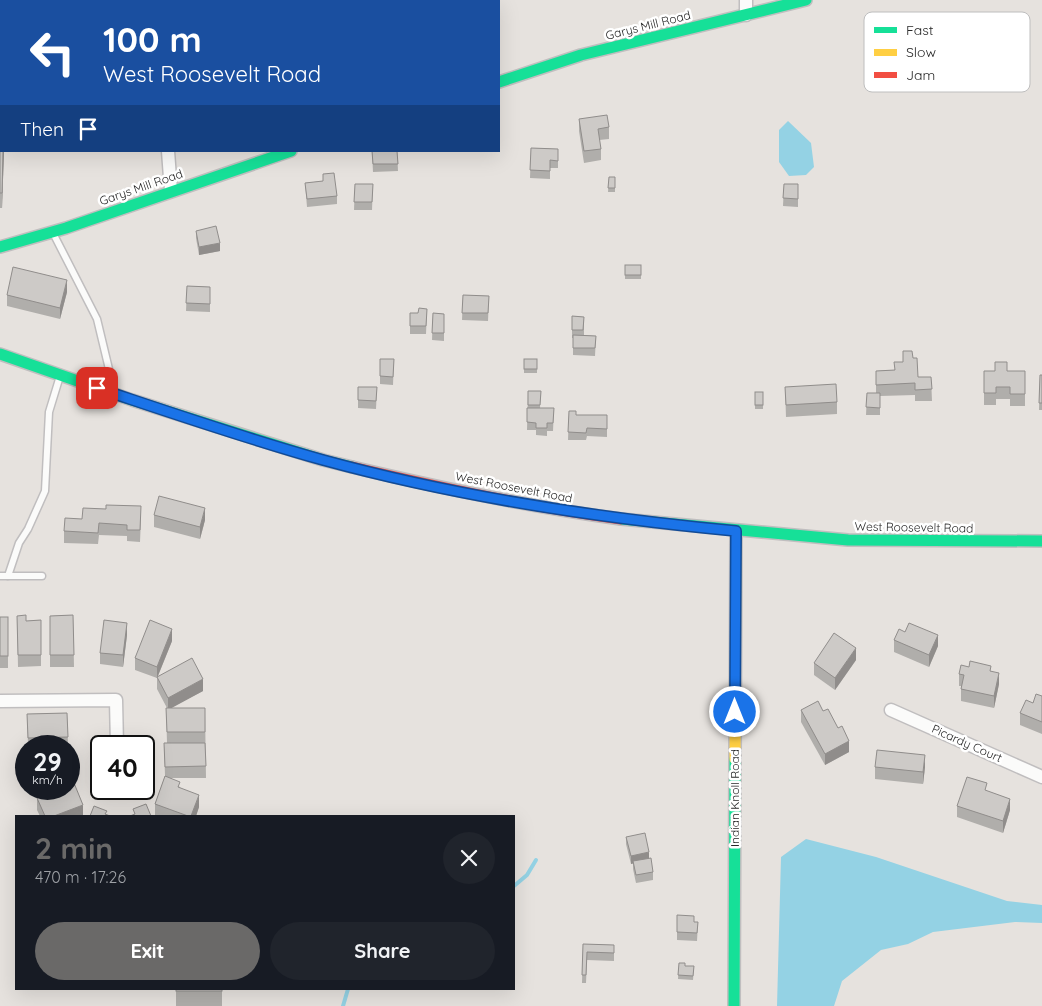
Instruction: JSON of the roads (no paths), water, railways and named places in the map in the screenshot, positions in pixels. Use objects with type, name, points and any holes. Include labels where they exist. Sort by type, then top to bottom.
[{"type":"street","points":[[746,0],[746,15]]},
{"type":"street","name":"Garys Mill Road","points":[[500,82],[581,55],[806,0]]},
{"type":"street","points":[[168,152],[171,191]]},
{"type":"street","name":"Garys Mill Road","points":[[0,247],[53,232],[288,152]]},
{"type":"street","name":"West Roosevelt Road","points":[[0,354],[115,394],[323,460],[423,484],[556,510],[660,524],[888,541],[1042,541]]},
{"type":"street","name":"Indian Knoll Road","points":[[734,1006],[736,531]]},
{"type":"street","points":[[0,701],[116,700],[117,735]]},
{"type":"street","name":"Picardy Court","points":[[891,710],[1042,777]]},
{"type":"lane","points":[[53,232],[97,319],[115,394]]},
{"type":"lane","points":[[8,576],[19,543],[28,529],[45,491],[49,412],[60,375]]},
{"type":"lane","points":[[0,576],[42,576]]},
{"type":"water","points":[[788,121],[811,143],[814,167],[806,175],[789,176],[779,162],[779,130]]},
{"type":"water","points":[[806,839],[876,857],[1007,901],[1042,905],[1042,923],[1015,922],[933,932],[908,944],[881,950],[842,981],[834,1006],[777,1006],[781,857]]},
{"type":"waterway","points":[[515,885],[527,875],[536,860]]},
{"type":"waterway","points":[[343,1006],[348,990]]}]
